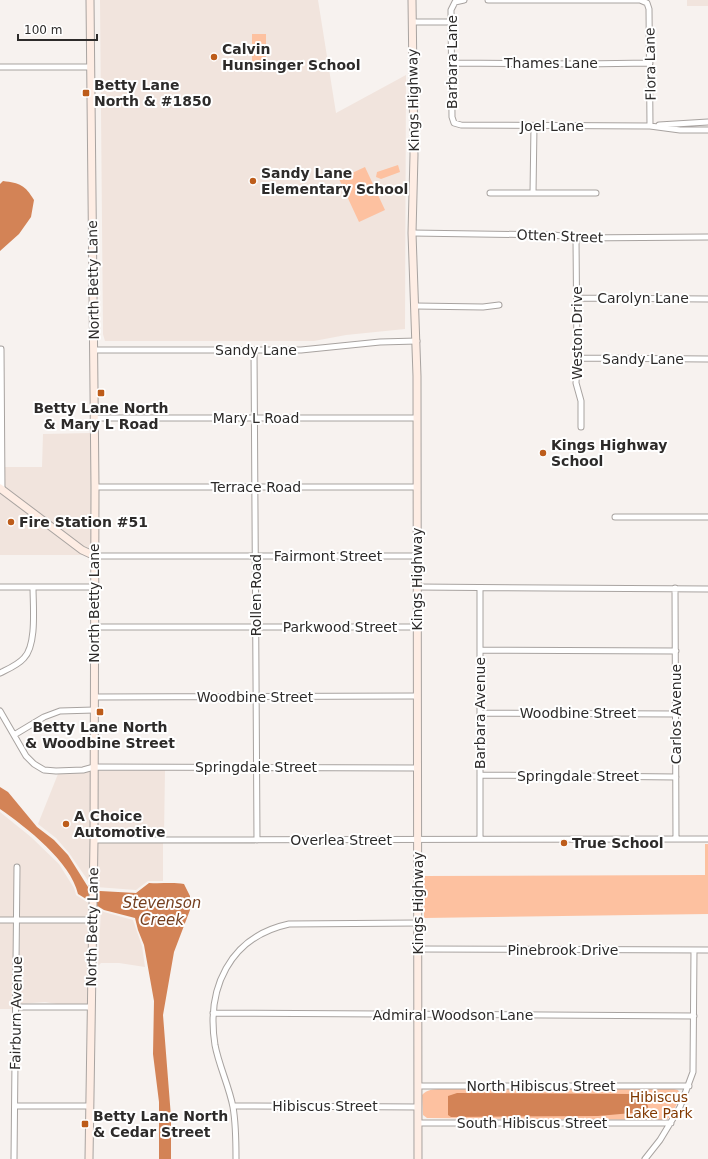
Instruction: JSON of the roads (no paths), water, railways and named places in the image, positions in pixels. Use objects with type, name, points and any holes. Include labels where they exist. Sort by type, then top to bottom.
[{"type":"street","name":"North Betty Lane","points":[[89,1159],[94,872],[95,588],[95,418],[90,0]]},
{"type":"street","name":"Kings Highway","points":[[412,0],[414,155],[412,233],[417,341],[418,1159]]},
{"type":"street","name":"Barbara Lane","points":[[454,123],[452,117],[451,10],[455,2],[464,0]]},
{"type":"street","name":"Flora Lane","points":[[488,0],[640,0],[646,3],[649,9],[650,126]]},
{"type":"street","points":[[412,22],[451,22]]},
{"type":"street","name":"Thames Lane","points":[[452,63],[650,63]]},
{"type":"street","points":[[0,66],[90,67]]},
{"type":"street","name":"Joel Lane","points":[[454,123],[461,125],[650,126],[682,122],[708,122]]},
{"type":"street","points":[[533,193],[534,126]]},
{"type":"street","name":"Joel Lane","points":[[650,126],[680,130],[708,130]]},
{"type":"street","points":[[490,193],[596,193]]},
{"type":"street","name":"Otten Street","points":[[412,233],[554,235],[576,238],[708,237]]},
{"type":"street","name":"Weston Drive","points":[[576,238],[576,383],[581,401],[581,427]]},
{"type":"street","name":"Carolyn Lane","points":[[577,298],[708,299]]},
{"type":"street","points":[[416,306],[483,307],[499,305]]},
{"type":"street","name":"Sandy Lane","points":[[94,350],[322,349],[380,342],[417,341]]},
{"type":"street","points":[[1,349],[1,489],[82,550],[95,556]]},
{"type":"street","name":"Rollen Road","points":[[254,350],[257,626],[257,840]]},
{"type":"street","name":"Sandy Lane","points":[[577,358],[708,359]]},
{"type":"street","name":"Mary L Road","points":[[95,418],[416,418]]},
{"type":"street","name":"Terrace Road","points":[[95,487],[416,487]]},
{"type":"street","points":[[615,517],[708,517]]},
{"type":"street","name":"Fairmont Street","points":[[95,556],[417,556]]},
{"type":"street","points":[[0,587],[95,588]]},
{"type":"street","points":[[0,673],[18,663],[28,652],[32,636],[33,587]]},
{"type":"street","points":[[417,587],[708,588]]},
{"type":"street","name":"Barbara Avenue","points":[[480,588],[480,838]]},
{"type":"street","name":"Carlos Avenue","points":[[675,588],[676,840]]},
{"type":"street","name":"Parkwood Street","points":[[94,627],[417,627]]},
{"type":"street","points":[[480,650],[676,651]]},
{"type":"street","name":"Woodbine Street","points":[[94,697],[417,696]]},
{"type":"street","points":[[14,735],[44,717],[60,711],[94,710]]},
{"type":"street","name":"Springdale Street","points":[[0,712],[26,756],[34,764],[44,770],[83,770],[94,767],[418,768]]},
{"type":"street","name":"Woodbine Street","points":[[480,713],[676,714]]},
{"type":"street","name":"Springdale Street","points":[[480,775],[676,777]]},
{"type":"street","name":"Overlea Street","points":[[94,840],[480,838],[708,839]]},
{"type":"street","name":"Fairburn Avenue","points":[[14,1159],[17,867]]},
{"type":"street","points":[[0,920],[93,920]]},
{"type":"street","points":[[236,1159],[236,1135],[233,1106],[216,1046],[213,1013],[214,999],[219,982],[234,958],[254,938],[278,927],[304,923],[418,923]]},
{"type":"street","name":"Pinebrook Drive","points":[[417,949],[708,950]]},
{"type":"street","points":[[645,1159],[671,1123],[689,1086],[694,1062],[694,950]]},
{"type":"street","points":[[16,1007],[46,1005],[62,1008],[91,1007]]},
{"type":"street","name":"Admiral Woodson Lane","points":[[213,1013],[694,1016]]},
{"type":"street","name":"North Hibiscus Street","points":[[418,1086],[689,1086]]},
{"type":"street","points":[[15,1106],[90,1106]]},
{"type":"street","name":"Hibiscus Street","points":[[233,1106],[418,1107]]},
{"type":"street","name":"South Hibiscus Street","points":[[418,1123],[671,1123]]},
{"type":"water","points":[[3,181],[22,186],[28,191],[34,200],[31,217],[19,234],[0,251],[0,184]]},
{"type":"water","name":"Stevenson Creek","points":[[0,787],[8,792],[37,827],[54,840],[68,855],[88,887],[100,891],[136,893],[149,883],[180,883],[184,884],[190,896],[190,910],[174,952],[163,1015],[171,1117],[171,1159],[159,1159],[159,1102],[153,1054],[154,1001],[144,945],[135,918],[104,910],[78,894],[74,882],[67,870],[46,846],[22,825],[0,809]]},
{"type":"water","points":[[457,1093],[630,1094],[643,1099],[648,1106],[648,1109],[643,1112],[598,1116],[451,1117],[448,1115],[448,1096]]},
{"type":"place","name":"Calvin Hunsinger School","points":[[214,57]]},
{"type":"place","name":"Betty Lane North & #1850","points":[[86,93]]},
{"type":"place","name":"Sandy Lane Elementary School","points":[[253,181]]},
{"type":"place","name":"Betty Lane North & Mary L Road","points":[[101,393]]},
{"type":"place","name":"Kings Highway School","points":[[543,453]]},
{"type":"place","name":"Fire Station #51","points":[[11,522]]},
{"type":"place","name":"Betty Lane North & Woodbine Street","points":[[100,712]]},
{"type":"place","name":"A Choice Automotive","points":[[66,824]]},
{"type":"place","name":"True School","points":[[564,843]]},
{"type":"place","name":"Betty Lane North & Cedar Street","points":[[85,1124]]},
{"type":"park label","name":"Hibiscus Lake Park","points":[[659,1106]]}]
